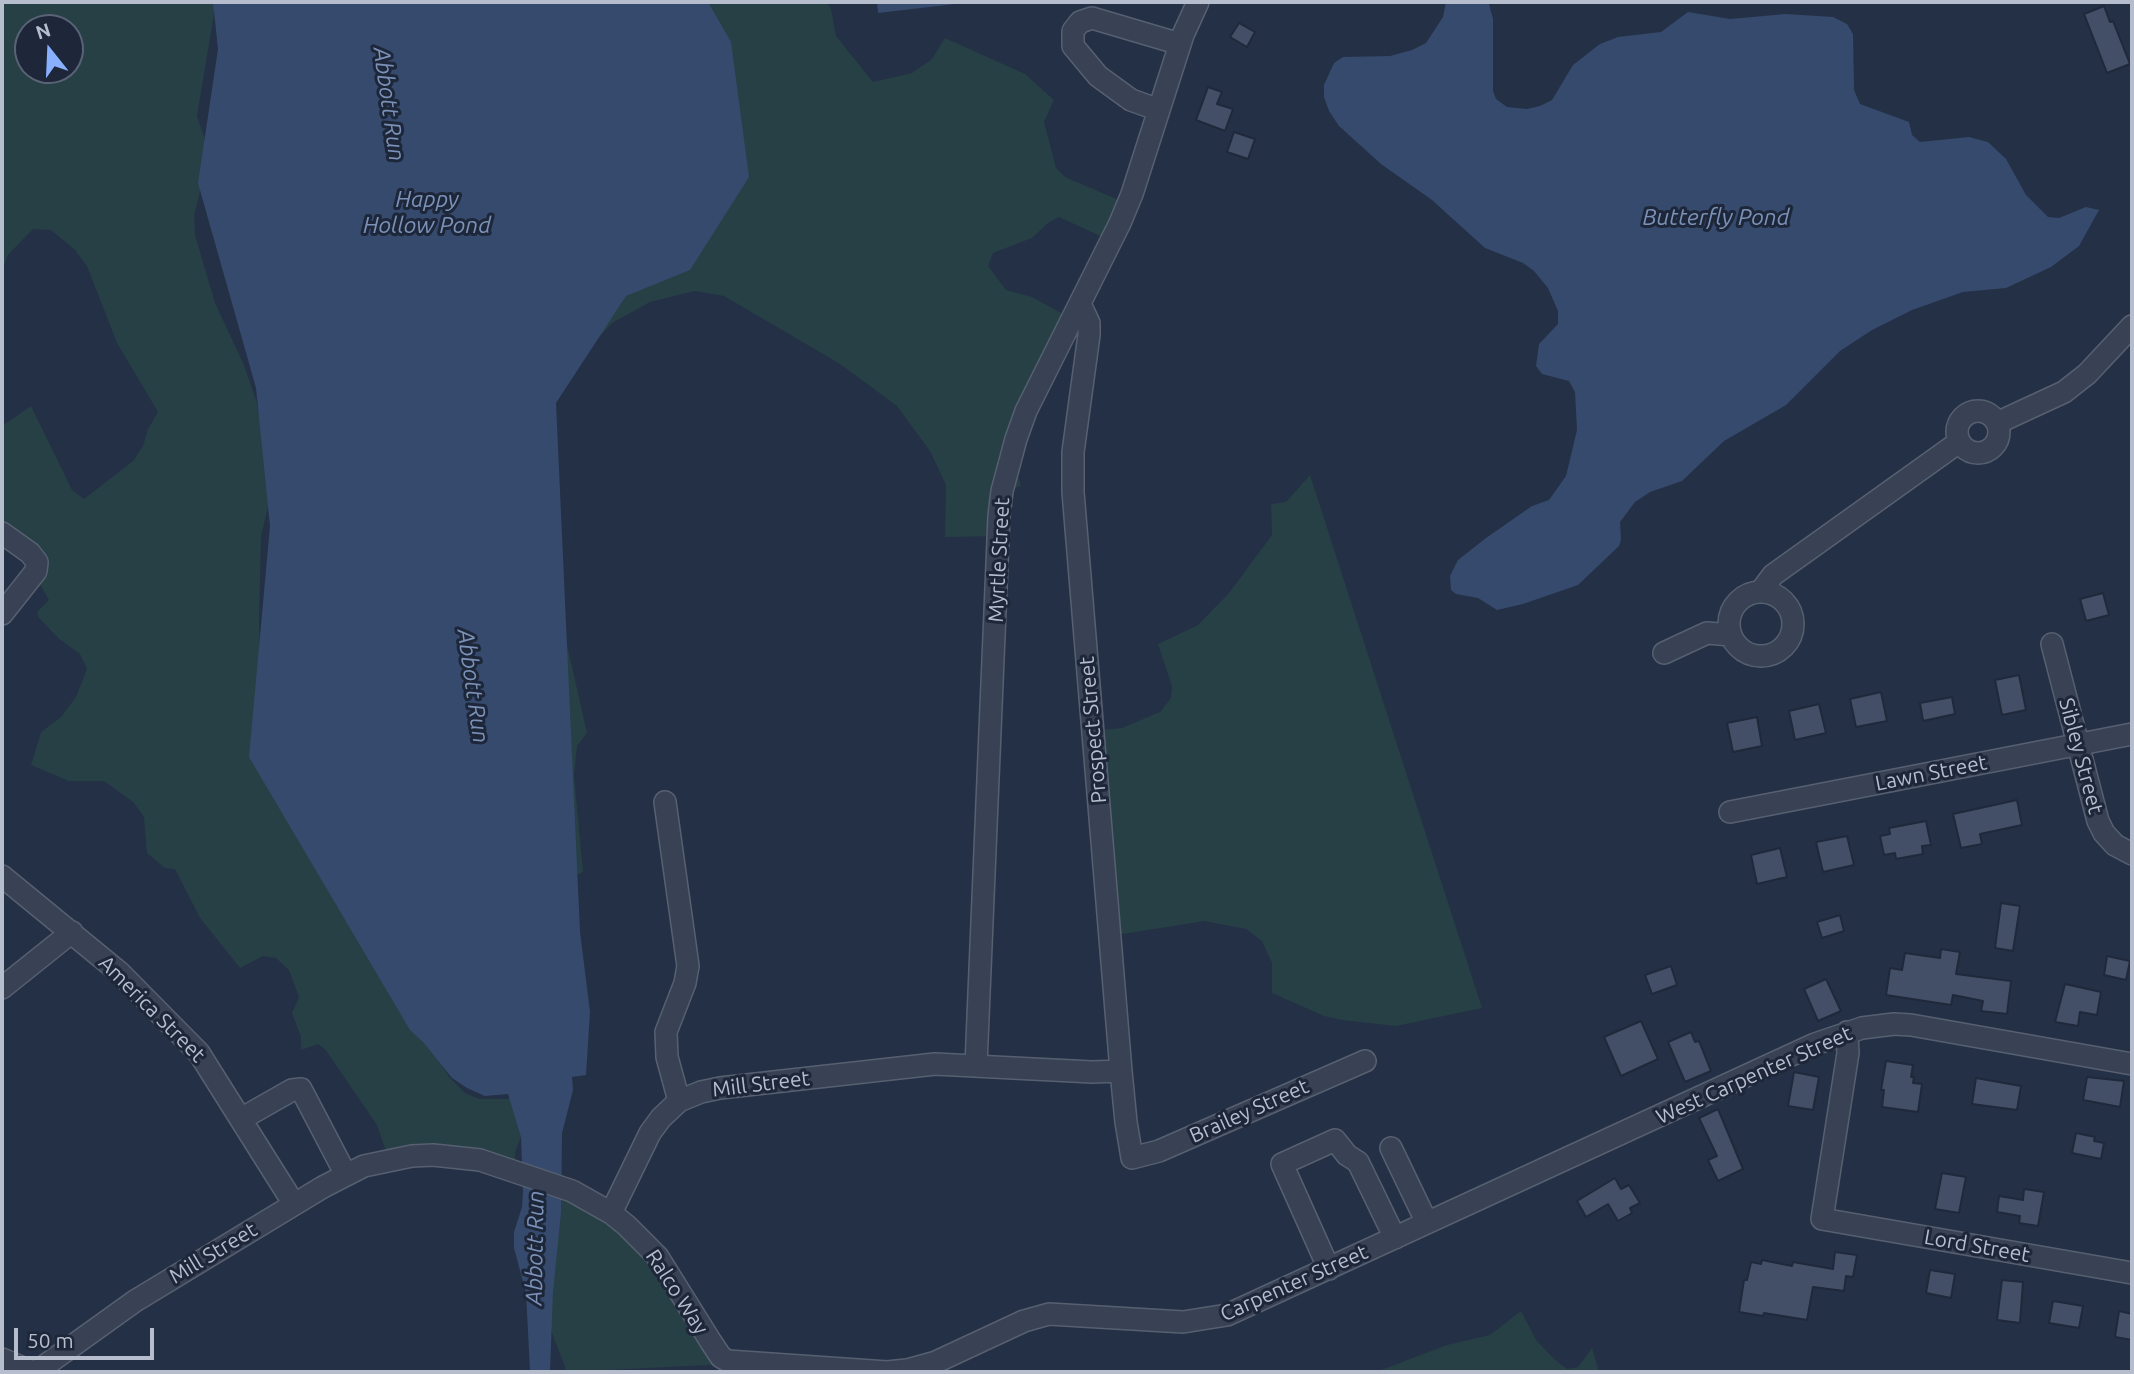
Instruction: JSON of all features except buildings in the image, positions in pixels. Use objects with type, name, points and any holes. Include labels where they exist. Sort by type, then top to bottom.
[{"type":"street","name":"Myrtle Street","points":[[976,1065],[998,530],[1002,491],[1016,439],[1027,411],[1128,204],[1180,44],[1198,2]]},
{"type":"street","points":[[1159,110],[1131,100],[1098,76],[1073,46],[1073,31],[1080,23],[1092,18],[1180,44]]},
{"type":"street","name":"Prospect Street","points":[[1080,304],[1088,323],[1089,335],[1073,452],[1073,492],[1121,1071],[1132,1158]]},
{"type":"street","points":[[1997,423],[2064,392],[2087,374],[2132,326]]},
{"type":"street","points":[[1974,411],[1987,414],[1997,423],[1999,430],[1995,444],[1984,452],[1970,452],[1959,442],[1959,423],[1968,414],[1974,411]]},
{"type":"street","points":[[1761,591],[1773,575],[1959,442]]},
{"type":"street","points":[[2,533],[30,553],[37,562],[36,571],[2,614]]},
{"type":"street","points":[[1750,593],[1772,593],[1782,598],[1789,607],[1794,626],[1786,645],[1768,656],[1758,656],[1739,648],[1731,635],[1729,618],[1733,608],[1740,599],[1750,593]]},
{"type":"street","points":[[1664,653],[1707,633],[1731,635]]},
{"type":"street","name":"Sibley Street","points":[[2052,644],[2098,821],[2115,845],[2132,854]]},
{"type":"street","name":"Lawn Street","points":[[1730,812],[2132,734]]},
{"type":"street","points":[[665,802],[688,966],[685,983],[666,1032],[667,1057],[679,1101]]},
{"type":"street","name":"America Street","points":[[2,876],[119,972],[199,1053],[294,1204]]},
{"type":"street","points":[[2,988],[72,932]]},
{"type":"street","name":"West Carpenter Street","points":[[1513,1184],[1847,1032],[1878,1026],[1911,1025],[2132,1064]]},
{"type":"street","name":"Lord Street","points":[[1847,1032],[1848,1053],[1822,1219],[2132,1273]]},
{"type":"street","name":"Brailey Street","points":[[1132,1158],[1159,1151],[1365,1061]]},
{"type":"street","name":"Mill Street","points":[[34,1372],[135,1301],[294,1204],[364,1166],[412,1156],[458,1157],[498,1165],[572,1191],[611,1213],[650,1133],[661,1118],[679,1101],[719,1087],[919,1065],[1121,1071]]},
{"type":"street","points":[[241,1118],[292,1090],[301,1089],[346,1175]]},
{"type":"street","points":[[1329,1269],[1282,1164],[1335,1140],[1347,1155],[1358,1162],[1395,1238]]},
{"type":"street","points":[[1391,1148],[1427,1223]]},
{"type":"street","name":"Carpenter Street","points":[[737,1368],[869,1372],[907,1370],[936,1362],[1036,1316],[1063,1313],[1199,1321],[1240,1311],[1513,1184]]},
{"type":"street","name":"Ralco Way","points":[[611,1213],[657,1257],[721,1357],[737,1368]]},
{"type":"street","points":[[2,1359],[34,1372]]},
{"type":"green space","points":[[2,2],[216,2],[197,116],[207,145],[206,167],[194,216],[195,235],[215,303],[244,365],[256,400],[263,433],[269,503],[261,536],[261,720],[330,878],[336,906],[348,911],[449,1077],[465,1093],[479,1099],[515,1099],[523,1132],[515,1152],[516,1175],[458,1164],[392,1168],[377,1125],[325,1049],[318,1044],[301,1050],[301,1037],[292,1013],[299,997],[289,970],[276,958],[263,956],[240,968],[200,918],[175,869],[165,868],[147,853],[144,817],[133,802],[104,781],[69,781],[31,765],[41,732],[61,717],[76,697],[87,669],[80,654],[58,638],[39,618],[37,612],[49,600],[21,552],[2,539],[2,426],[31,406],[72,490],[84,499],[133,461],[158,412],[117,343],[87,266],[74,249],[51,230],[33,229],[8,255],[3,268],[2,311]]},
{"type":"green space","points":[[682,2],[827,2],[836,36],[873,82],[912,73],[932,59],[945,38],[1025,74],[1054,100],[1044,122],[1056,168],[1065,177],[1128,204],[1111,241],[1059,217],[1032,238],[993,253],[988,266],[1006,290],[1032,297],[1072,319],[1026,429],[1015,467],[1021,486],[1009,489],[1007,494],[1001,518],[1001,536],[945,537],[946,485],[930,451],[897,406],[840,364],[724,296],[695,291],[650,302],[612,323],[555,386],[549,500],[563,627],[587,733],[577,746],[574,775],[583,872],[573,877],[548,742],[534,575],[523,491],[525,428],[529,409],[560,337],[568,328],[620,297],[652,284],[678,263],[698,237],[709,214],[731,113],[729,64],[723,47]]},
{"type":"green space","points":[[1310,475],[1482,1008],[1396,1026],[1342,1020],[1324,1016],[1272,993],[1272,963],[1262,941],[1246,929],[1204,921],[1117,935],[1100,730],[1122,728],[1160,712],[1171,698],[1172,686],[1158,644],[1198,625],[1229,593],[1272,535],[1271,504],[1286,502]]},
{"type":"green space","points":[[558,1195],[603,1212],[666,1264],[727,1367],[708,1365],[567,1372],[552,1333],[546,1304]]},
{"type":"green space","points":[[1521,1311],[1536,1340],[1554,1359],[1567,1369],[1578,1367],[1592,1348],[1599,1372],[1376,1372],[1447,1345],[1490,1335]]},
{"type":"water","name":"Happy Hollow Pond","points":[[213,2],[708,2],[731,42],[749,177],[690,270],[626,296],[556,403],[580,932],[590,1012],[586,1075],[572,1077],[573,1090],[562,1133],[561,1212],[553,1292],[550,1371],[530,1371],[526,1293],[514,1248],[514,1232],[522,1207],[523,1192],[521,1137],[508,1094],[485,1096],[467,1088],[452,1078],[410,1030],[249,757],[270,526],[256,388],[198,183],[218,49]]},
{"type":"water","points":[[877,2],[972,2],[878,13]]},
{"type":"water","name":"Butterfly Pond","points":[[1446,2],[1489,4],[1493,19],[1493,91],[1496,99],[1507,107],[1527,109],[1552,100],[1573,65],[1600,44],[1618,37],[1661,32],[1688,12],[1730,19],[1786,14],[1833,17],[1847,24],[1853,34],[1854,90],[1860,104],[1909,122],[1912,135],[1920,142],[1969,137],[1988,142],[2006,159],[2026,195],[2048,217],[2059,218],[2086,207],[2099,210],[2079,246],[2051,267],[2006,288],[1963,292],[1912,310],[1872,330],[1840,351],[1786,405],[1724,441],[1682,481],[1650,492],[1635,502],[1620,522],[1619,546],[1578,585],[1497,610],[1478,598],[1456,594],[1451,590],[1450,576],[1458,560],[1486,538],[1532,506],[1549,500],[1566,476],[1577,430],[1575,392],[1569,381],[1542,374],[1536,366],[1539,344],[1558,324],[1558,311],[1548,288],[1534,271],[1523,263],[1485,248],[1432,200],[1381,164],[1339,126],[1324,97],[1324,85],[1334,63],[1343,57],[1390,56],[1426,43],[1443,17]]},
{"type":"water label","name":"Abbott Run","points":[[389,104]]},
{"type":"water label","name":"Abbott Run","points":[[473,686]]},
{"type":"water label","name":"Abbott Run","points":[[535,1248]]}]
